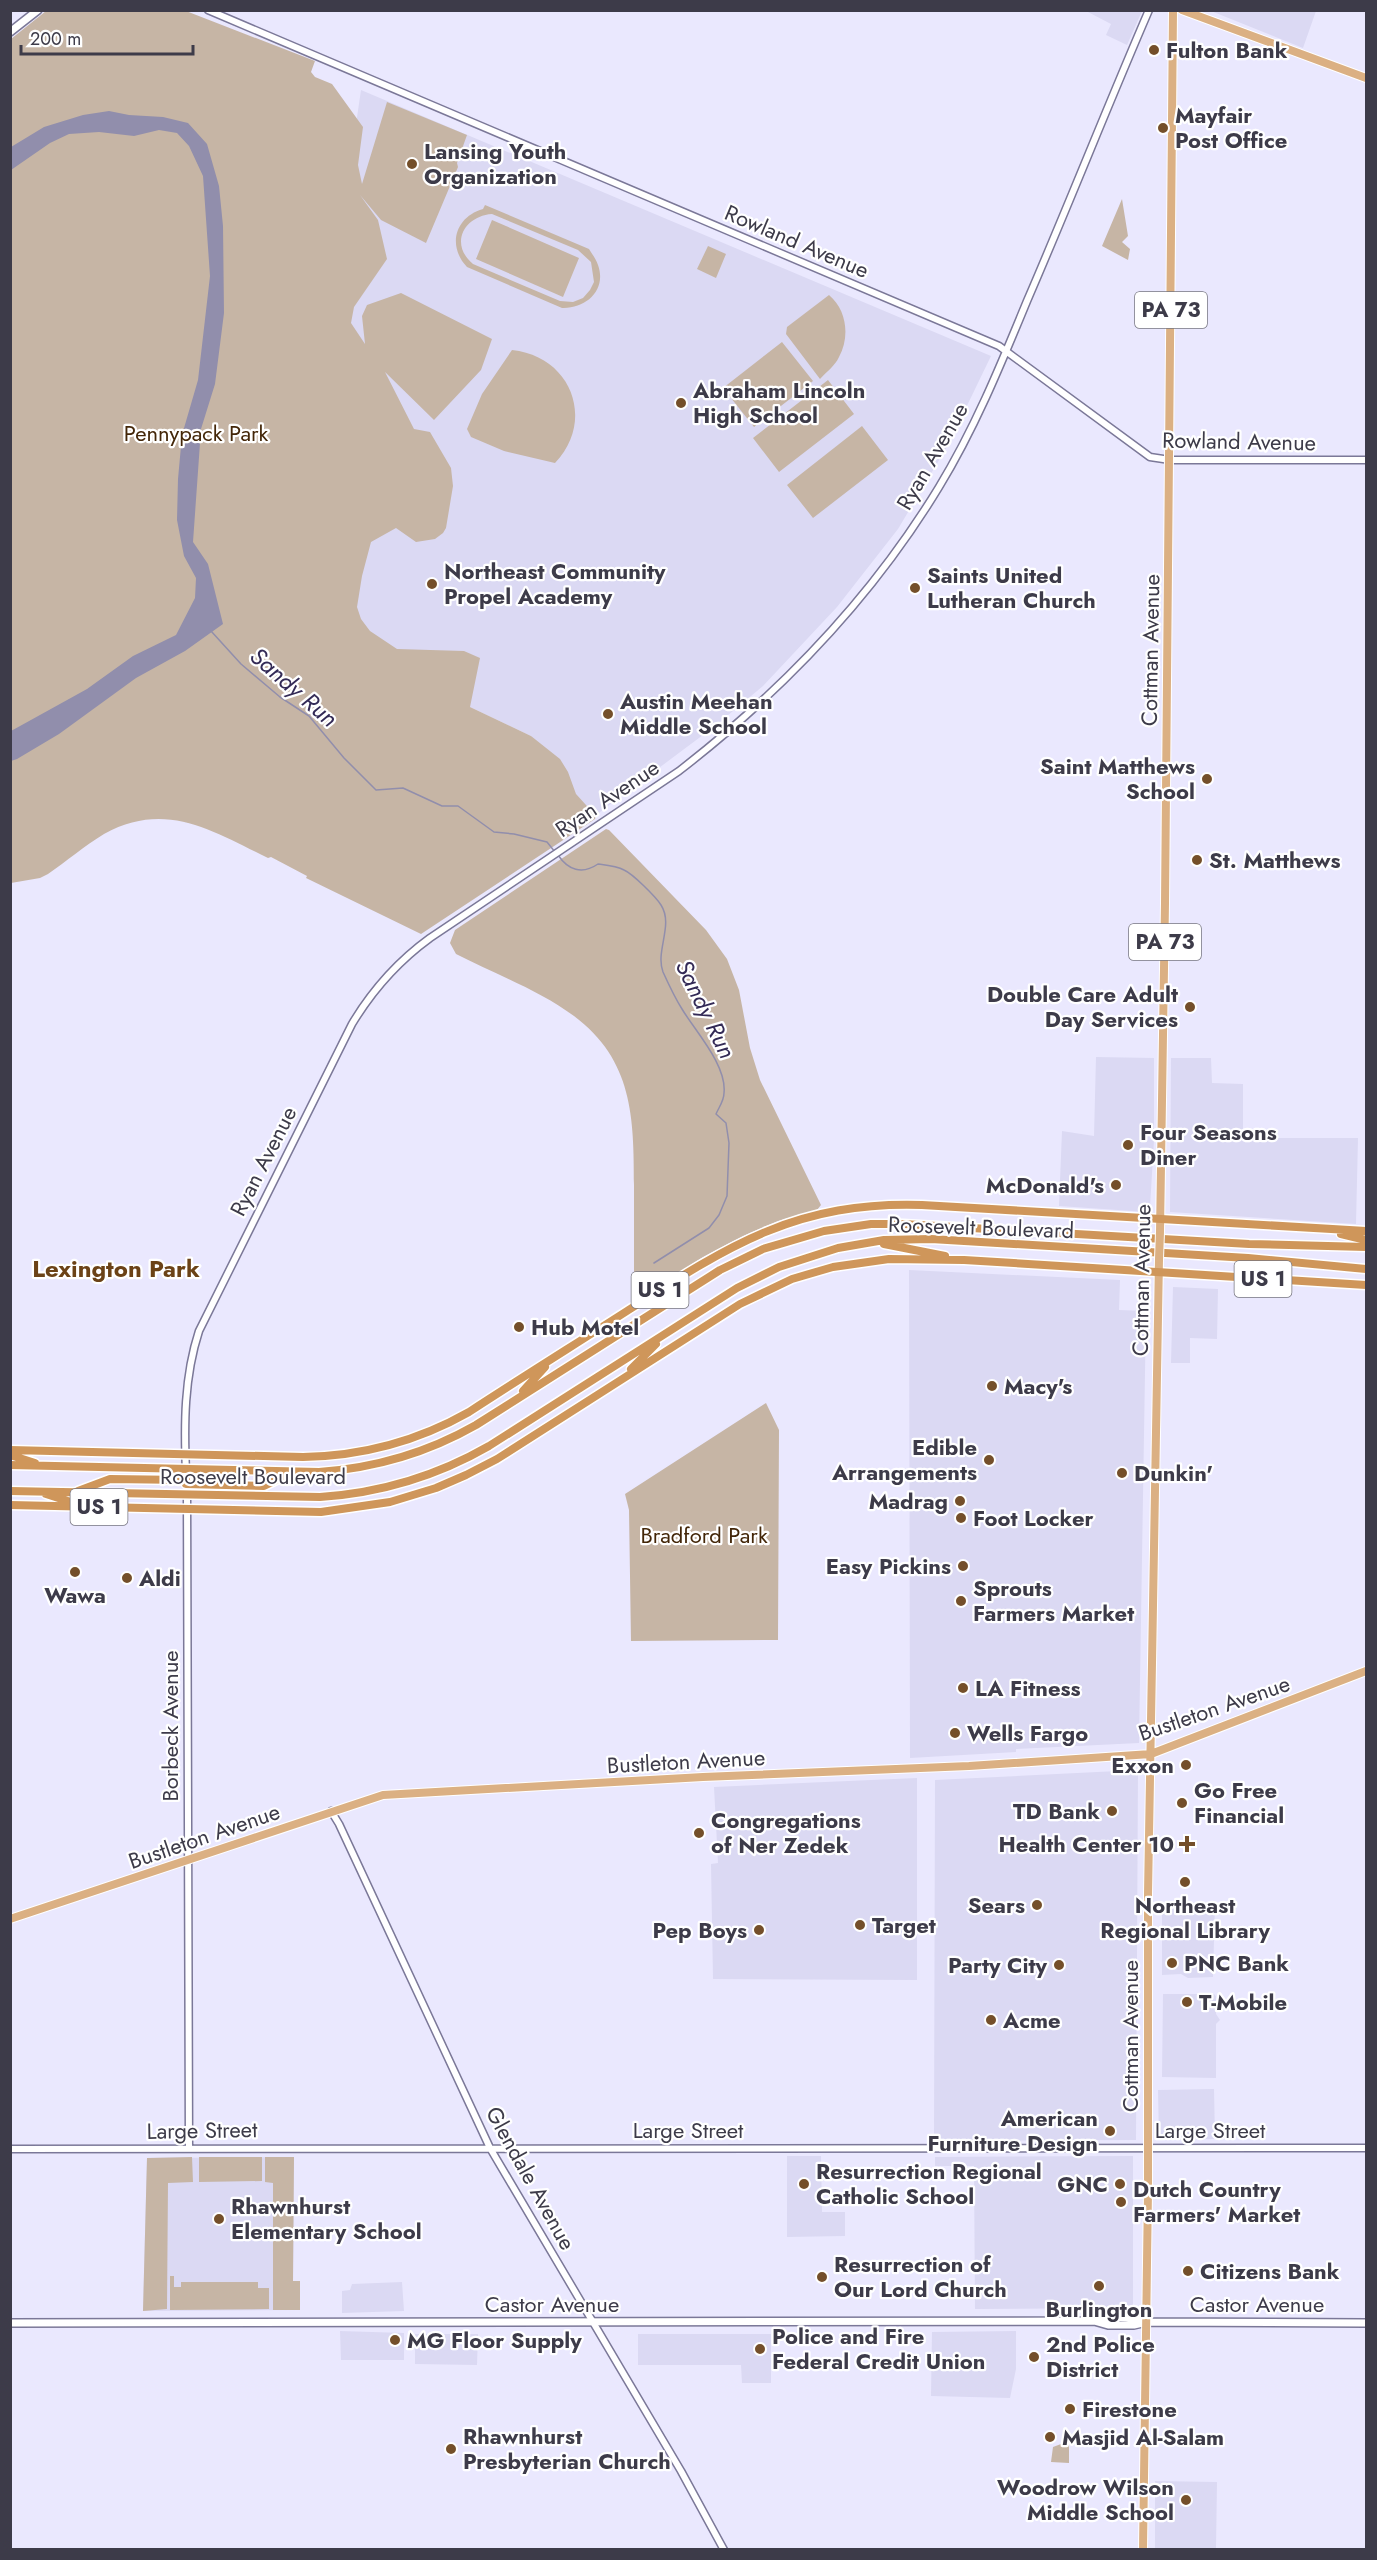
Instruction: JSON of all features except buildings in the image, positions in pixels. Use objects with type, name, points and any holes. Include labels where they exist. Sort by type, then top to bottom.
[{"type":"highway","name":"Roosevelt Boulevard","points":[[10,1450],[318,1457],[348,1454],[392,1445],[456,1419],[728,1248],[773,1228],[825,1213],[903,1204],[1366,1231]]},
{"type":"highway","name":"Roosevelt Boulevard","points":[[12,1465],[294,1472],[350,1469],[409,1455],[463,1432],[720,1269],[778,1243],[824,1231],[871,1224],[903,1224],[1238,1244],[1366,1247]]},
{"type":"highway","points":[[1326,1230],[1366,1240]]},
{"type":"highway","name":"Roosevelt Boulevard","points":[[10,1491],[337,1496],[386,1488],[424,1477],[460,1462],[489,1446],[737,1288],[779,1267],[830,1250],[869,1242],[931,1239],[1248,1258],[1366,1269]]},
{"type":"highway","points":[[869,1242],[908,1247],[964,1260]]},
{"type":"highway","name":"Roosevelt Boulevard","points":[[10,1505],[321,1512],[407,1498],[482,1468],[740,1304],[799,1277],[832,1267],[876,1260],[964,1260],[1366,1285]]},
{"type":"highway","points":[[618,1382],[669,1332]]},
{"type":"highway","points":[[516,1399],[554,1358]]},
{"type":"highway","points":[[10,1455],[44,1466]]},
{"type":"highway","points":[[75,1492],[110,1479],[264,1486],[294,1472]]},
{"type":"highway","points":[[38,1491],[86,1507]]},
{"type":"main road","points":[[10,32],[38,10]]},
{"type":"main road","name":"Cottman Avenue","points":[[1143,2550],[1151,1754],[1170,460],[1173,10]]},
{"type":"main road","points":[[1182,10],[1366,78]]},
{"type":"main road","name":"Bustleton Avenue","points":[[10,1919],[383,1795],[1151,1754],[1366,1671]]},
{"type":"main road","name":"Castor Avenue","points":[[10,2323],[1094,2321],[1108,2325],[1134,2325],[1147,2322],[1366,2323]]},
{"type":"street","name":"Rowland Avenue","points":[[208,10],[999,346],[1144,454],[1170,460],[1366,460]]},
{"type":"street","name":"Ryan Avenue","points":[[186,1482],[185,1403],[192,1354],[199,1331],[367,998],[385,976],[414,950],[679,771],[711,746],[774,692],[837,625],[896,552],[940,486],[972,427],[1006,352],[1149,10]]},
{"type":"street","name":"Borbeck Avenue","points":[[186,1482],[189,2148]]},
{"type":"street","name":"Glendale Avenue","points":[[331,1811],[387,1923],[490,2148],[681,2471],[724,2550]]},
{"type":"street","name":"Large Street","points":[[10,2149],[1366,2148]]},
{"type":"shaded area","points":[[1316,10],[1303,48],[1211,11]]},
{"type":"shaded area","points":[[1086,11],[1142,11],[1127,45],[1106,35],[1111,24]]},
{"type":"shaded area","name":"Abraham Lincoln High School","points":[[361,90],[991,356],[948,445],[898,529],[837,607],[763,686],[715,726],[596,815],[575,795],[531,736],[337,644],[407,425],[330,302]]},
{"type":"shaded area","points":[[109,111],[163,117],[188,123],[207,144],[219,186],[223,226],[224,313],[215,384],[201,429],[193,542],[208,564],[223,624],[185,651],[136,678],[59,734],[11,761],[11,731],[87,689],[133,656],[176,635],[195,598],[196,578],[184,556],[177,520],[182,435],[198,380],[210,276],[203,176],[189,146],[177,133],[159,130],[134,136],[99,132],[69,134],[50,143],[11,170],[11,147],[44,127],[83,115]]},
{"type":"shaded area","points":[[1096,1057],[1154,1058],[1154,1140],[1150,1207],[1147,1212],[1059,1206],[1062,1131],[1094,1136]]},
{"type":"shaded area","points":[[1171,1058],[1211,1058],[1212,1083],[1243,1084],[1243,1138],[1358,1138],[1356,1224],[1170,1212]]},
{"type":"shaded area","points":[[909,1270],[1120,1280],[1119,1310],[1146,1311],[1139,1743],[1016,1749],[1016,1752],[910,1758]]},
{"type":"shaded area","points":[[1173,1287],[1218,1289],[1217,1339],[1190,1338],[1190,1363],[1171,1363]]},
{"type":"shaded area","points":[[1138,1770],[1136,2140],[934,2141],[935,1780]]},
{"type":"shaded area","points":[[917,1778],[917,1980],[713,1979],[711,1864],[718,1863],[714,1787]]},
{"type":"shaded area","points":[[1215,1902],[1213,1977],[1188,1978],[1181,1974],[1162,1975],[1162,1903]]},
{"type":"shaded area","points":[[1163,1994],[1214,1994],[1216,1996],[1216,2014],[1220,2020],[1216,2024],[1216,2078],[1162,2077]]},
{"type":"shaded area","points":[[1214,2089],[1215,2139],[1159,2140],[1158,2090]]},
{"type":"shaded area","name":"Resurrection Regional Catholic School","points":[[787,2156],[821,2156],[822,2212],[845,2212],[845,2236],[787,2237]]},
{"type":"shaded area","points":[[1133,2156],[1133,2308],[975,2309],[974,2166],[935,2166],[935,2157]]},
{"type":"shaded area","name":"Rhawnhurst Elementary School","points":[[294,2157],[293,2281],[300,2281],[300,2310],[143,2311],[147,2158]]},
{"type":"shaded area","points":[[402,2282],[404,2311],[342,2313],[342,2291],[350,2290],[352,2284]]},
{"type":"shaded area","points":[[340,2331],[404,2333],[404,2360],[341,2360]]},
{"type":"shaded area","points":[[1016,2331],[1016,2369],[1010,2398],[931,2396],[932,2332]]},
{"type":"shaded area","points":[[415,2334],[478,2334],[477,2365],[415,2364]]},
{"type":"shaded area","points":[[638,2334],[771,2334],[771,2383],[742,2383],[741,2365],[638,2365]]},
{"type":"shaded area","name":"Woodrow Wilson Middle School","points":[[1155,2481],[1217,2482],[1216,2549],[1155,2549]]},
{"type":"green space","name":"Pennypack Park","points":[[46,11],[186,11],[315,61],[311,72],[315,77],[332,84],[363,127],[358,165],[362,184],[387,102],[467,135],[457,163],[458,167],[426,243],[381,220],[360,195],[378,220],[387,259],[354,307],[351,323],[365,344],[362,316],[367,305],[401,293],[492,339],[481,370],[434,420],[385,372],[414,429],[430,432],[451,468],[453,486],[446,528],[435,539],[416,542],[396,528],[371,542],[357,607],[361,619],[370,631],[397,649],[464,651],[480,658],[470,707],[531,736],[560,759],[568,772],[576,794],[596,816],[595,819],[421,934],[306,878],[307,876],[271,857],[268,858],[208,830],[188,823],[168,820],[148,820],[127,824],[104,834],[48,874],[40,878],[11,883],[11,39]]},
{"type":"green space","points":[[1122,199],[1128,236],[1122,242],[1130,249],[1128,260],[1102,246]]},
{"type":"green space","points":[[485,205],[589,249],[600,274],[597,290],[579,305],[562,308],[467,267],[457,250],[457,233],[466,218],[483,209]],"holes":[[[492,214],[578,250],[591,262],[594,282],[583,298],[573,302],[560,301],[473,264],[466,256],[461,240],[467,225],[482,216]]]},
{"type":"green space","points":[[492,220],[579,258],[563,297],[476,259]]},
{"type":"green space","points":[[708,246],[726,254],[716,278],[697,269]]},
{"type":"green space","points":[[829,295],[840,308],[843,316],[845,341],[837,360],[820,379],[786,334],[787,327]]},
{"type":"green space","points":[[782,342],[813,381],[754,427],[723,388]]},
{"type":"green space","points":[[512,350],[532,355],[549,364],[562,377],[571,393],[575,410],[574,428],[567,446],[555,463],[504,451],[471,437],[467,429],[482,394]]},
{"type":"green space","points":[[828,380],[854,414],[779,472],[753,438]]},
{"type":"green space","points":[[862,426],[888,460],[813,518],[787,485]]},
{"type":"green space","points":[[606,829],[706,930],[727,959],[739,990],[750,1048],[760,1080],[821,1205],[817,1210],[778,1221],[743,1236],[703,1257],[653,1289],[638,1282],[634,1276],[634,1160],[631,1114],[619,1071],[608,1052],[594,1033],[574,1016],[532,990],[456,954],[450,943],[455,930]]},
{"type":"green space","name":"Bradford Park","points":[[766,1403],[779,1430],[778,1640],[631,1641],[629,1510],[625,1494]]},
{"type":"green space","points":[[192,2157],[193,2182],[168,2183],[167,2309],[143,2311],[147,2158]]},
{"type":"green space","points":[[199,2157],[262,2157],[262,2181],[199,2182]]},
{"type":"green space","points":[[265,2157],[294,2157],[293,2281],[300,2281],[300,2310],[273,2310],[273,2183],[265,2182]]},
{"type":"green space","points":[[170,2276],[174,2276],[174,2287],[181,2287],[181,2282],[258,2282],[258,2288],[269,2288],[269,2309],[170,2310]]},
{"type":"green space","points":[[1069,2441],[1069,2463],[1051,2462],[1053,2447]]},
{"type":"waterway","name":"Sandy Run","points":[[211,631],[241,664],[280,697],[309,716],[344,758],[376,790],[403,788],[442,806],[458,806],[494,832],[547,842],[555,852]]},
{"type":"waterway","name":"Sandy Run","points":[[558,855],[566,864],[576,869],[586,869],[598,864],[628,872],[661,905],[666,921],[661,955],[663,972],[679,1005],[709,1049],[721,1071],[724,1082],[723,1099],[716,1114],[726,1123],[729,1143],[727,1196],[719,1215],[709,1228],[654,1263]]},
{"type":"place","name":"Fulton Bank","points":[[1154,50]]},
{"type":"place","name":"Mayfair Post Office","points":[[1163,128]]},
{"type":"place","name":"Lansing Youth Organization","points":[[412,164]]},
{"type":"place","name":"Abraham Lincoln High School","points":[[681,403]]},
{"type":"place","name":"Northeast Community Propel Academy","points":[[432,584]]},
{"type":"place","name":"Saints United Lutheran Church","points":[[915,588]]},
{"type":"place","name":"Austin Meehan Middle School","points":[[608,714]]},
{"type":"place","name":"Saint Matthews School","points":[[1207,779]]},
{"type":"place","name":"St. Matthews","points":[[1197,860]]},
{"type":"place","name":"Double Care Adult Day Services","points":[[1190,1007]]},
{"type":"place","name":"Four Seasons Diner","points":[[1128,1145]]},
{"type":"place","name":"McDonald's","points":[[1116,1185]]},
{"type":"place","name":"Hub Motel","points":[[519,1327]]},
{"type":"place","name":"Macy's","points":[[992,1386]]},
{"type":"place","name":"Edible Arrangements","points":[[989,1460]]},
{"type":"place","name":"Dunkin'","points":[[1122,1473]]},
{"type":"place","name":"Madrag","points":[[960,1501]]},
{"type":"place","name":"Foot Locker","points":[[961,1518]]},
{"type":"place","name":"Easy Pickins","points":[[963,1566]]},
{"type":"place","name":"Wawa","points":[[75,1572]]},
{"type":"place","name":"Aldi","points":[[127,1578]]},
{"type":"place","name":"Sprouts Farmers Market","points":[[961,1601]]},
{"type":"place","name":"LA Fitness","points":[[963,1688]]},
{"type":"place","name":"Wells Fargo","points":[[955,1733]]},
{"type":"place","name":"Exxon","points":[[1186,1765]]},
{"type":"place","name":"Go Free Financial","points":[[1182,1803]]},
{"type":"place","name":"TD Bank","points":[[1112,1811]]},
{"type":"place","name":"Congregations of Ner Zedek","points":[[699,1833]]},
{"type":"place","name":"Health Center 10","points":[[1187,1844]]},
{"type":"place","name":"Northeast Regional Library","points":[[1185,1882]]},
{"type":"place","name":"Sears","points":[[1037,1905]]},
{"type":"place","name":"Target","points":[[860,1925]]},
{"type":"place","name":"Pep Boys","points":[[759,1930]]},
{"type":"place","name":"PNC Bank","points":[[1172,1963]]},
{"type":"place","name":"Party City","points":[[1059,1965]]},
{"type":"place","name":"T-Mobile","points":[[1187,2002]]},
{"type":"place","name":"Acme","points":[[991,2020]]},
{"type":"place","name":"American Furniture Design","points":[[1110,2131]]},
{"type":"place","name":"Resurrection Regional Catholic School","points":[[804,2184]]},
{"type":"place","name":"GNC","points":[[1120,2184]]},
{"type":"place","name":"Dutch Country Farmers' Market","points":[[1121,2202]]},
{"type":"place","name":"Rhawnhurst Elementary School","points":[[219,2219]]},
{"type":"place","name":"Citizens Bank","points":[[1188,2271]]},
{"type":"place","name":"Resurrection of Our Lord Church","points":[[822,2277]]},
{"type":"place","name":"Burlington","points":[[1099,2286]]},
{"type":"place","name":"MG Floor Supply","points":[[395,2340]]},
{"type":"place","name":"Police and Fire Federal Credit Union","points":[[760,2349]]},
{"type":"place","name":"2nd Police District","points":[[1034,2357]]},
{"type":"place","name":"Firestone","points":[[1070,2409]]},
{"type":"place","name":"Masjid Al-Salam","points":[[1050,2437]]},
{"type":"place","name":"Rhawnhurst Presbyterian Church","points":[[451,2449]]},
{"type":"place","name":"Woodrow Wilson Middle School","points":[[1186,2500]]},
{"type":"district","name":"Lexington Park","points":[[116,1268]]}]
